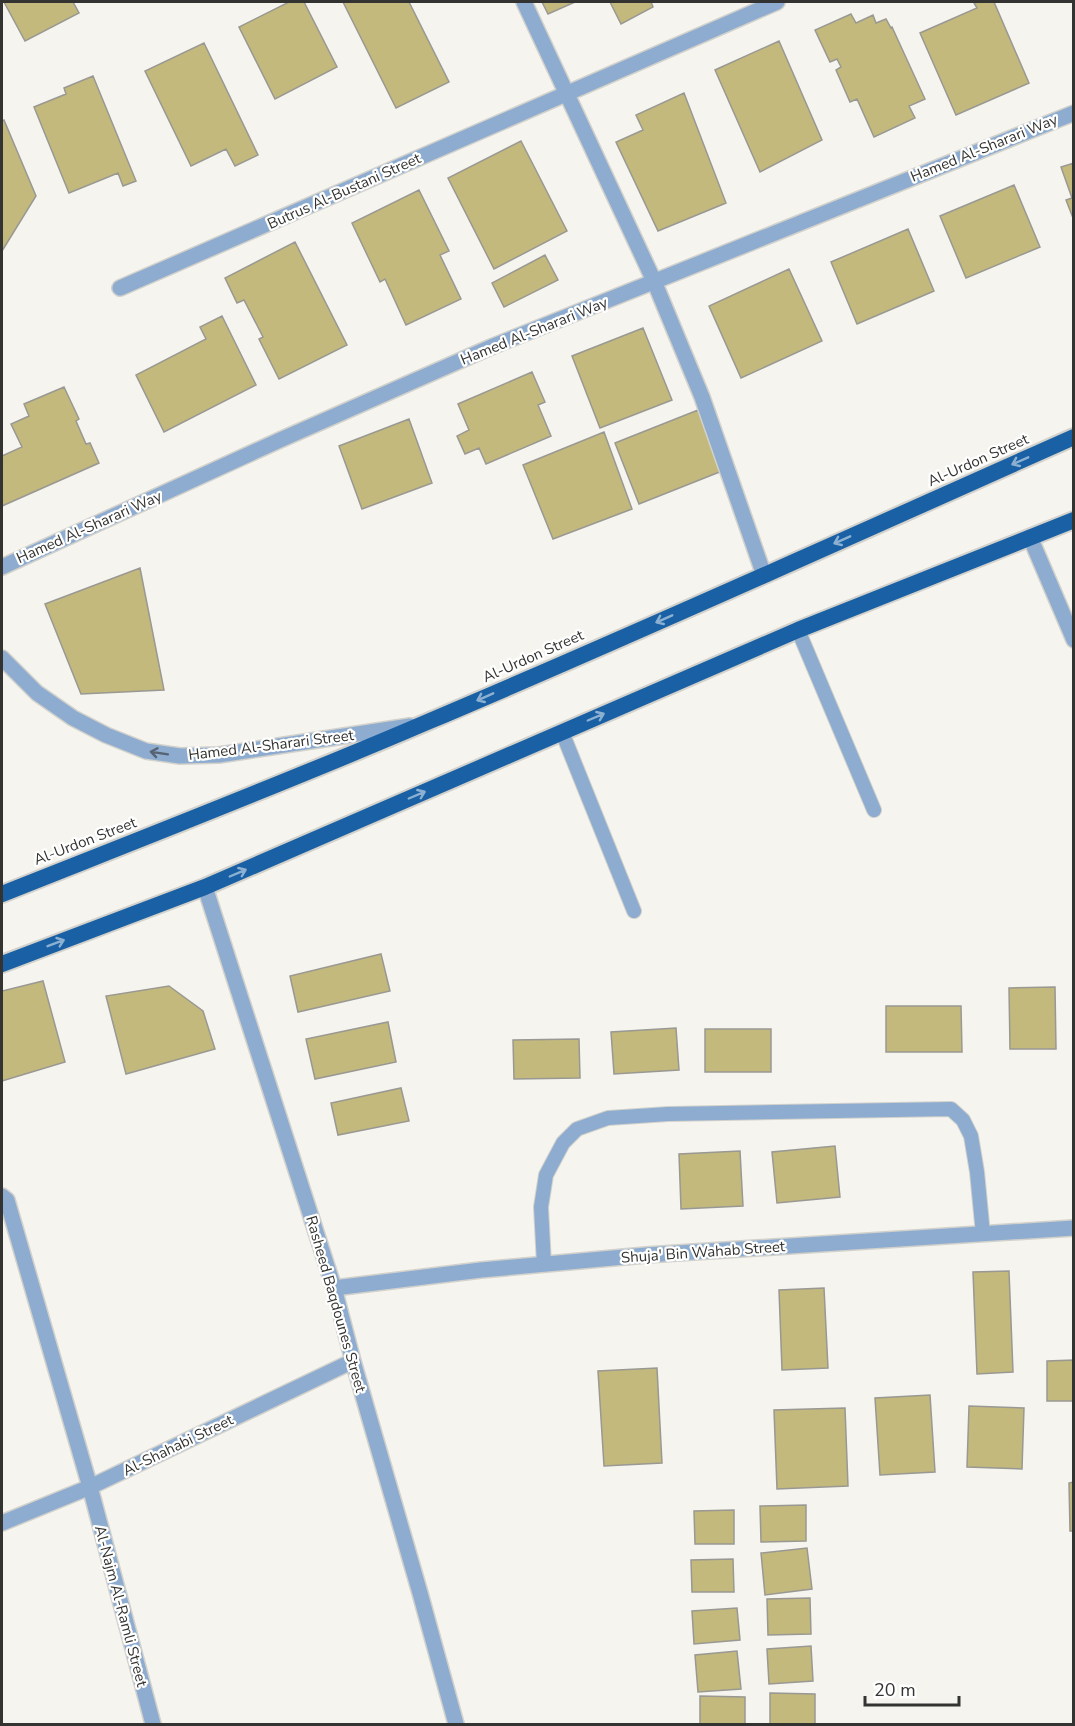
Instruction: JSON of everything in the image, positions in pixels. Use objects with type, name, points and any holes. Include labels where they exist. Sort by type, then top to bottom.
[{"type":"highway","name":"Al-Urdon Street","points":[[2,894],[425,723],[1074,437]]},
{"type":"highway","points":[[2,964],[205,887],[798,630],[1074,520]]},
{"type":"street","points":[[524,2],[654,281],[702,397],[764,575]]},
{"type":"street","name":"Butrus Al-Bustani Street","points":[[120,288],[777,2]]},
{"type":"street","name":"Hamed Al-Sharari Way","points":[[2,567],[491,347],[1074,113]]},
{"type":"street","points":[[1030,537],[1074,640]]},
{"type":"street","name":"Hamed Al-Sharari Street","points":[[2,658],[37,693],[73,718],[106,735],[146,751],[180,756],[219,755],[425,723]]},
{"type":"street","name":"Rasheed Baqdounes Street","points":[[205,887],[334,1288],[352,1361],[456,1725]]},
{"type":"street","name":"Al-Najm Al-Ramli Street","points":[[2,1196],[7,1200],[90,1487],[153,1725]]},
{"type":"street","name":"Shuja' Bin Wahab Street","points":[[334,1288],[544,1264],[941,1235],[1074,1228]]},
{"type":"street","name":"Al-Shahabi Street","points":[[2,1523],[90,1487],[352,1361]]},
{"type":"lane","points":[[798,630],[874,810]]},
{"type":"lane","points":[[562,732],[634,911]]},
{"type":"lane","points":[[544,1264],[541,1207],[546,1175],[563,1143],[578,1129],[608,1118],[668,1114],[951,1109],[963,1120],[971,1136],[977,1172],[982,1234]]},
{"type":"building","points":[[4,2],[73,2],[79,13],[25,41]]},
{"type":"building","points":[[289,2],[304,2],[337,67],[275,99],[239,27]]},
{"type":"building","points":[[343,2],[409,2],[449,82],[396,108]]},
{"type":"building","points":[[542,2],[575,2],[548,14]]},
{"type":"building","points":[[610,2],[651,2],[653,7],[621,24]]},
{"type":"building","points":[[994,2],[1029,83],[956,115],[920,33],[977,8],[974,3]]},
{"type":"building","points":[[851,14],[856,23],[873,15],[876,23],[886,19],[892,27],[925,99],[909,106],[915,118],[874,137],[857,99],[850,102],[836,70],[841,67],[837,59],[830,62],[815,30]]},
{"type":"building","points":[[779,41],[822,140],[760,172],[715,70]]},
{"type":"building","points":[[204,43],[258,155],[235,166],[226,149],[191,166],[145,71]]},
{"type":"building","points":[[93,76],[136,181],[123,186],[118,173],[69,193],[34,107],[66,94],[64,88]]},
{"type":"building","points":[[684,93],[726,203],[658,231],[616,142],[643,130],[636,115]]},
{"type":"building","points":[[4,120],[36,196],[2,251],[2,121]]},
{"type":"building","points":[[521,141],[567,231],[494,269],[448,178]]},
{"type":"building","points":[[1074,163],[1073,218],[1066,200],[1072,198],[1061,167]]},
{"type":"building","points":[[1014,185],[1040,247],[966,278],[940,216]]},
{"type":"building","points":[[419,190],[449,251],[440,255],[461,299],[406,325],[385,279],[380,282],[352,223]]},
{"type":"building","points":[[908,229],[934,291],[857,324],[831,262]]},
{"type":"building","points":[[295,242],[347,345],[279,379],[259,339],[263,337],[244,300],[237,303],[225,278]]},
{"type":"building","points":[[545,255],[558,280],[504,307],[492,283]]},
{"type":"building","points":[[789,269],[822,341],[741,378],[709,306]]},
{"type":"building","points":[[222,316],[256,385],[164,432],[136,375],[206,339],[200,327]]},
{"type":"building","points":[[643,328],[672,400],[600,428],[572,356]]},
{"type":"building","points":[[532,372],[545,402],[538,405],[551,436],[486,464],[479,448],[465,454],[457,436],[469,430],[458,404]]},
{"type":"building","points":[[64,387],[79,419],[76,421],[86,444],[90,443],[99,463],[2,506],[2,456],[22,447],[11,424],[29,416],[24,404]]},
{"type":"building","points":[[698,410],[722,471],[639,504],[615,443]]},
{"type":"building","points":[[409,419],[432,483],[362,509],[339,446]]},
{"type":"building","points":[[604,432],[632,509],[553,539],[523,465]]},
{"type":"building","points":[[140,568],[164,690],[81,694],[45,604]]},
{"type":"building","points":[[381,954],[390,991],[298,1012],[290,976]]},
{"type":"building","points":[[43,981],[65,1062],[2,1081],[2,991]]},
{"type":"building","points":[[169,986],[203,1011],[215,1049],[126,1074],[106,996]]},
{"type":"building","points":[[1055,987],[1056,1049],[1010,1049],[1009,988]]},
{"type":"building","points":[[886,1006],[961,1006],[962,1052],[886,1052]]},
{"type":"building","points":[[388,1022],[396,1062],[315,1079],[306,1039]]},
{"type":"building","points":[[676,1028],[679,1070],[614,1074],[611,1032]]},
{"type":"building","points":[[705,1029],[771,1029],[771,1072],[705,1072]]},
{"type":"building","points":[[579,1039],[580,1078],[514,1079],[513,1040]]},
{"type":"building","points":[[401,1088],[409,1121],[338,1135],[331,1103]]},
{"type":"building","points":[[835,1146],[840,1197],[777,1203],[772,1152]]},
{"type":"building","points":[[740,1151],[743,1206],[681,1209],[679,1154]]},
{"type":"building","points":[[1009,1271],[1013,1372],[977,1374],[973,1272]]},
{"type":"building","points":[[824,1288],[828,1368],[782,1370],[779,1290]]},
{"type":"building","points":[[1074,1360],[1074,1401],[1047,1401],[1047,1361]]},
{"type":"building","points":[[657,1368],[662,1463],[604,1466],[598,1371]]},
{"type":"building","points":[[930,1395],[935,1472],[880,1475],[875,1398]]},
{"type":"building","points":[[969,1406],[1024,1408],[1022,1469],[967,1467]]},
{"type":"building","points":[[845,1408],[848,1486],[777,1489],[774,1410]]},
{"type":"building","points":[[1074,1482],[1074,1531],[1070,1531],[1069,1483]]},
{"type":"building","points":[[806,1505],[806,1541],[761,1542],[760,1506]]},
{"type":"building","points":[[734,1510],[734,1544],[695,1544],[694,1511]]},
{"type":"building","points":[[807,1548],[812,1589],[765,1595],[761,1553]]},
{"type":"building","points":[[733,1559],[734,1592],[692,1592],[691,1560]]},
{"type":"building","points":[[810,1598],[811,1634],[768,1635],[767,1599]]},
{"type":"building","points":[[737,1608],[740,1640],[694,1644],[692,1611]]},
{"type":"building","points":[[811,1646],[813,1681],[769,1684],[767,1649]]},
{"type":"building","points":[[737,1651],[741,1689],[698,1692],[695,1655]]},
{"type":"building","points":[[770,1693],[815,1694],[815,1724],[770,1724]]},
{"type":"building","points":[[700,1696],[745,1697],[745,1724],[700,1724]]}]
